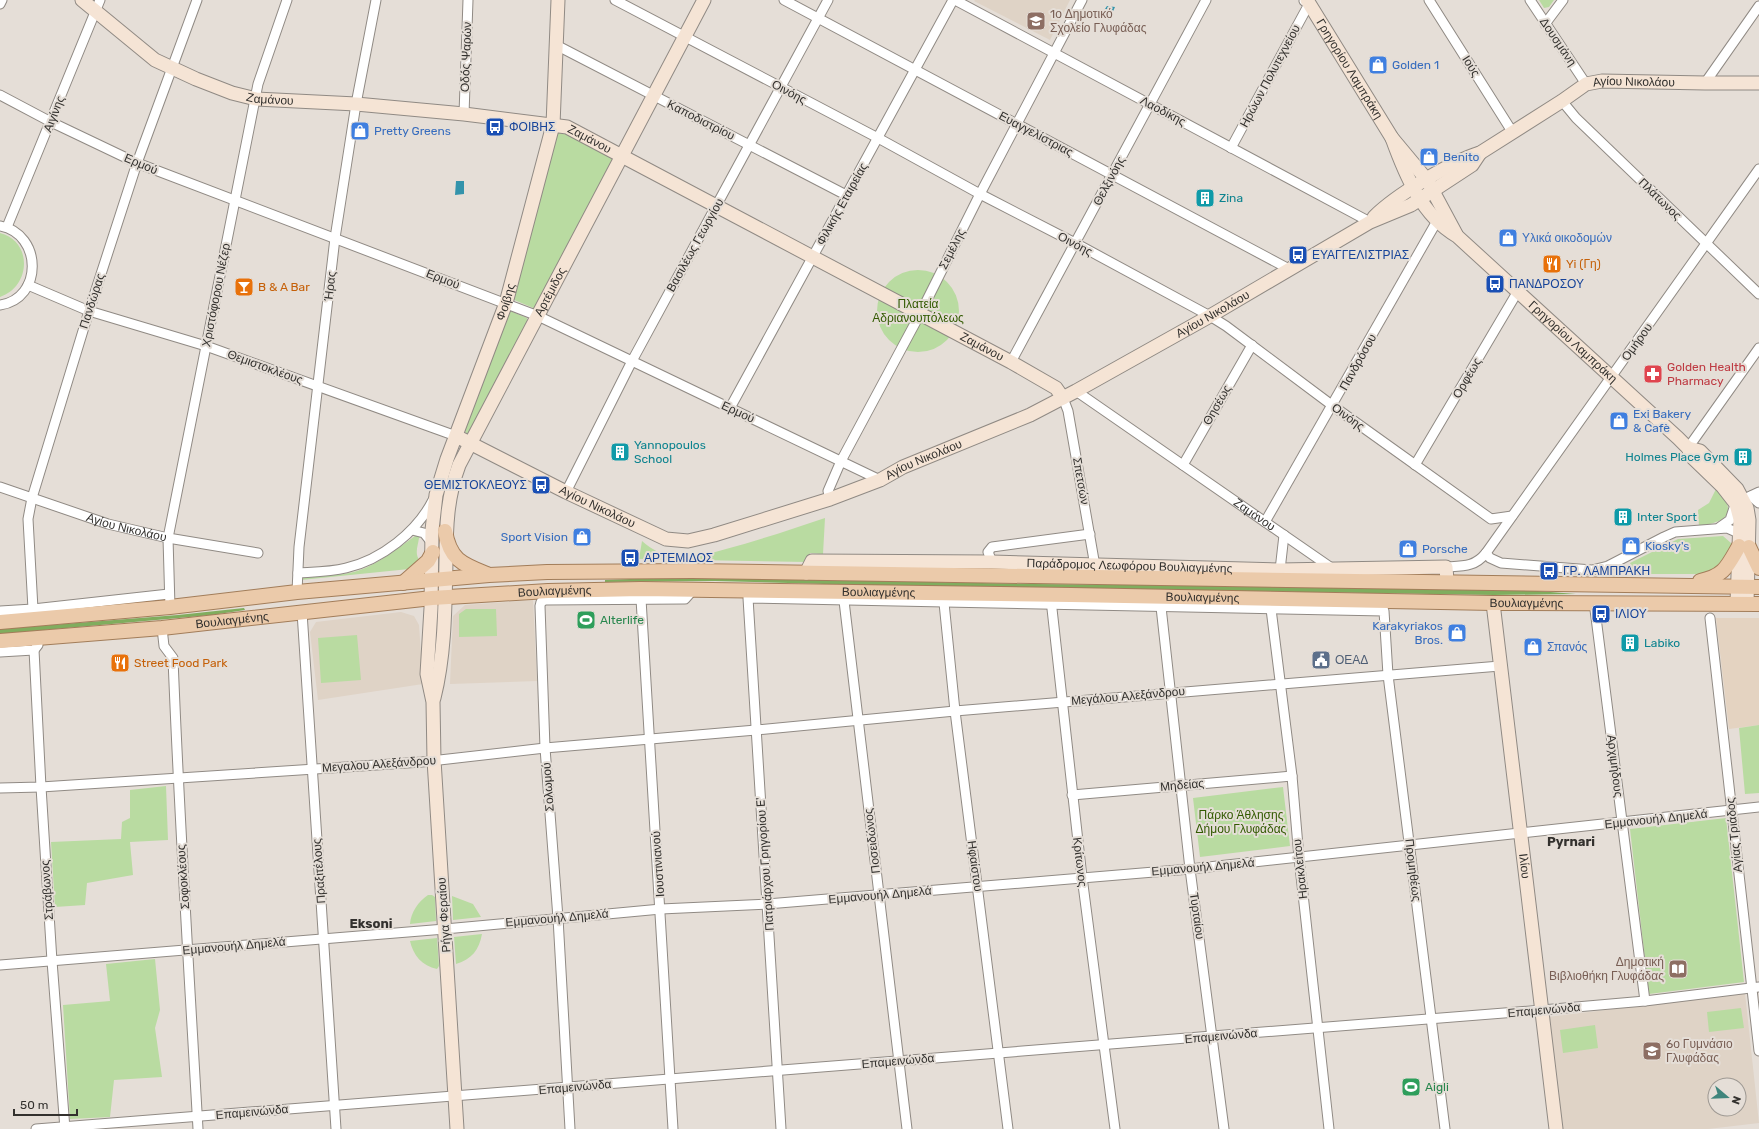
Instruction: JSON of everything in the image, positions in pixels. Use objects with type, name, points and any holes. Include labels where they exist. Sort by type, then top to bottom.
[{"type":"main road","points":[[446,531],[447,545],[458,562],[489,575]]},
{"type":"main road","points":[[1680,585],[1718,576],[1724,570],[1742,543],[1759,568]]},
{"type":"main road","points":[[403,583],[428,561],[432,547]]},
{"type":"main road","name":"Βουλιαγμένης","points":[[0,622],[170,601],[297,592],[489,575],[547,572],[692,571],[806,573],[1060,571],[1593,585],[1748,587]]},
{"type":"main road","name":"Βουλιαγμένης","points":[[0,641],[162,628],[438,597],[548,592],[693,590],[860,597],[1051,600],[1748,603]]},
{"type":"main road","points":[[548,592],[570,600]]},
{"type":"street","points":[[0,4],[2,0]]},
{"type":"street","name":"Ζαμάνου","points":[[82,0],[97,6],[155,60],[196,79],[232,93],[256,99],[356,104],[464,114],[566,127],[1011,362],[1056,388],[1063,398]]},
{"type":"street","name":"Πανδώρας","points":[[33,610],[28,519],[32,498],[89,311],[137,163],[196,0]]},
{"type":"street","name":"Χριστόφορου Νέζερ","points":[[170,601],[168,538],[258,84],[287,0]]},
{"type":"street","name":"Ήρας","points":[[297,592],[299,547],[335,238],[356,104],[376,0]]},
{"type":"street","name":"Οδóς Ψαρών","points":[[464,114],[468,0]]},
{"type":"street","name":"Φοίβης","points":[[438,597],[439,580],[432,547],[436,495],[440,478],[506,303],[553,125],[558,0]]},
{"type":"street","name":"Οινόης","points":[[615,0],[878,138],[1210,316],[1491,519],[1512,516]]},
{"type":"street","name":"Αρτέμιδος","points":[[439,580],[449,496],[453,479],[704,0]]},
{"type":"street","name":"Ευαγγελίστριας","points":[[784,0],[1289,269]]},
{"type":"street","name":"Βασιλέως Γεωργίου","points":[[566,492],[632,361],[828,0]]},
{"type":"street","name":"Λαοδίκης","points":[[954,0],[1370,222]]},
{"type":"street","name":"Φιλικής Εταιρείας","points":[[730,408],[954,0]]},
{"type":"street","name":"Σεμέλης","points":[[830,499],[828,492],[842,461],[920,314],[980,194],[1082,0]]},
{"type":"street","name":"Θελξινόης","points":[[1011,362],[1206,0]]},
{"type":"street","name":"Ιούς","points":[[1429,0],[1513,133]]},
{"type":"street","name":"Δουσμάνη","points":[[1530,0],[1586,84]]},
{"type":"street","points":[[1545,24],[1563,0]]},
{"type":"street","name":"Γρηγορίου Λαμπράκη","points":[[1306,1],[1392,138],[1430,186],[1457,236]]},
{"type":"street","name":"Ηρώων Πολυτεχνείου","points":[[1231,148],[1306,1]]},
{"type":"street","name":"Αιγίνης","points":[[3,227],[51,122],[97,6]]},
{"type":"street","points":[[1705,83],[1759,6]]},
{"type":"street","name":"Καποδιστρίου","points":[[556,45],[846,196]]},
{"type":"street","name":"Αγίου Νικολάου","points":[[1370,222],[1382,210],[1414,188],[1430,186],[1472,165],[1480,153],[1513,133],[1586,84],[1602,81],[1758,84]]},
{"type":"street","name":"Ερμού","points":[[0,95],[51,122],[137,163],[538,316],[880,480]]},
{"type":"street","name":"Πλάτωνος","points":[[1562,101],[1576,118],[1759,294]]},
{"type":"street","name":"Γρηγορίου Λαμπράκη","points":[[1392,138],[1414,188],[1437,221],[1446,230],[1457,236],[1612,377],[1688,448],[1693,458],[1722,486],[1759,502]]},
{"type":"street","name":"Ομήρου","points":[[1446,567],[1469,566],[1475,564],[1486,553],[1759,169]]},
{"type":"street","name":"Αγίου Νικολάου","points":[[456,436],[566,492],[666,539],[688,540],[714,535],[830,499],[880,480],[903,467],[1030,415],[1210,316],[1370,222],[1406,208],[1421,199],[1430,186]]},
{"type":"street","name":"Πανδρόσου","points":[[1265,522],[1333,406],[1437,221]]},
{"type":"street","points":[[0,305],[18,297],[28,285],[32,272],[32,258],[28,245],[18,234],[3,227]]},
{"type":"street","name":"Θεμιστοκλέους","points":[[28,285],[89,311],[206,346],[456,436]]},
{"type":"street","name":"Ορφέως","points":[[1415,465],[1518,291]]},
{"type":"street","name":"Θησέως","points":[[1183,465],[1252,346]]},
{"type":"street","points":[[1688,448],[1759,348]]},
{"type":"street","name":"Ζαμάνου","points":[[1076,391],[1334,570]]},
{"type":"street","name":"Σπετσών","points":[[1063,398],[1068,411],[1095,566]]},
{"type":"street","name":"Αγίου Νικολάου","points":[[0,487],[108,524],[168,538],[258,553]]},
{"type":"street","points":[[298,573],[331,571],[356,565],[387,549],[412,530],[426,513],[436,495]]},
{"type":"street","points":[[1720,527],[1730,520],[1747,498]]},
{"type":"street","name":"Γρηγορίου Λαμπράκη","points":[[1747,498],[1749,520],[1742,543],[1748,587],[1748,603]]},
{"type":"street","points":[[1486,553],[1490,558],[1501,563],[1592,570],[1608,566],[1664,536],[1675,532],[1720,527],[1732,529],[1742,543]]},
{"type":"street","points":[[412,530],[424,533],[432,547]]},
{"type":"street","points":[[992,562],[988,552],[992,546],[1090,534]]},
{"type":"street","points":[[1280,570],[1284,535]]},
{"type":"street","name":"Παράδρομος Λεωφόρου Βουλιαγμένης","points":[[806,573],[812,561],[992,562],[1060,571],[1095,566],[1280,570],[1446,567]]},
{"type":"street","points":[[1446,567],[1447,581]]},
{"type":"street","points":[[1592,570],[1593,585]]},
{"type":"street","name":"Σολωμού","points":[[570,1129],[558,918],[545,748],[540,606],[541,602],[545,600],[684,599],[693,590]]},
{"type":"street","name":"Ρήγα Φεραίου","points":[[438,597],[427,674],[433,702],[434,760],[457,1129]]},
{"type":"street","points":[[844,601],[860,597],[944,603],[984,598]]},
{"type":"street","name":"Πατριάρχου Γρηγορίου E'","points":[[782,1129],[748,598],[844,601]]},
{"type":"street","name":"Ιουστινιανού","points":[[641,599],[661,909],[673,1129]]},
{"type":"street","points":[[1051,600],[1161,607],[1271,609]]},
{"type":"street","name":"Κρίτωνος","points":[[1051,600],[1072,795],[1115,1129]]},
{"type":"street","points":[[0,612],[170,601]]},
{"type":"street","name":"Ποσειδώνος","points":[[844,601],[857,721],[908,1129]]},
{"type":"street","name":"Αρχιμήδους","points":[[1594,602],[1645,1001]]},
{"type":"street","name":"Ηφαίστου","points":[[944,603],[955,711],[1008,1129]]},
{"type":"street","name":"Ιλίου","points":[[1493,603],[1556,1129]]},
{"type":"street","name":"Τυρταίου","points":[[1161,607],[1190,869],[1224,1129]]},
{"type":"street","name":"Προμηθέως","points":[[1271,609],[1384,611],[1388,675],[1445,1129]]},
{"type":"street","name":"Ηρακλείτου","points":[[1271,609],[1292,776],[1299,858],[1329,1129]]},
{"type":"street","name":"Πραξιτέλους","points":[[302,612],[336,1129]]},
{"type":"street","name":"Αγίας Τριάδος","points":[[1710,618],[1732,811],[1755,987],[1759,1051]]},
{"type":"street","name":"Σοφοκλέους","points":[[162,628],[164,646],[173,658],[184,893],[189,950],[198,1129]]},
{"type":"street","points":[[0,652],[34,650],[45,638]]},
{"type":"street","name":"Στράβωνος","points":[[34,650],[52,961],[65,1128]]},
{"type":"street","name":"Μεγάλου Αλεξάνδρου","points":[[756,730],[955,711],[1500,666]]},
{"type":"street","name":"Μεγαλου Αλεξάνδρου","points":[[0,788],[41,787],[434,760],[545,748],[756,730]]},
{"type":"street","name":"Μηδείας","points":[[1072,795],[1292,776]]},
{"type":"street","name":"Εμμανουήλ Δημελά","points":[[0,965],[445,929],[661,909],[767,904],[1190,869],[1759,807]]},
{"type":"street","name":"Επαμεινώνδα","points":[[36,1129],[65,1128],[334,1105],[1542,1010],[1645,1001],[1755,987]]},
{"type":"shaded area","name":"1ο Δημοτικό Σχολείο Γλυφάδας","points":[[1070,0],[1050,40],[974,1]]},
{"type":"shaded area","points":[[533,600],[537,681],[450,684],[453,616],[465,605]]},
{"type":"shaded area","points":[[401,612],[414,616],[419,625],[423,684],[318,700],[310,632],[316,622]]},
{"type":"shaded area","points":[[1716,618],[1759,618],[1759,725],[1729,729]]},
{"type":"shaded area","name":"6ο Γυμνάσιο Γλυφάδας","points":[[1745,993],[1759,1123],[1708,1129],[1561,1129],[1548,1017]]},
{"type":"green space","points":[[1539,0],[1554,0],[1549,7],[1544,8]]},
{"type":"green space","points":[[558,130],[616,160],[538,310],[512,299]]},
{"type":"green space","points":[[0,233],[11,238],[18,245],[23,254],[24,264],[18,284],[10,292],[0,297]]},
{"type":"green space","name":"Πλατεία Αδριανουπόλεως","points":[[910,270],[926,270],[941,276],[953,288],[959,303],[959,319],[953,334],[941,346],[926,352],[910,352],[895,346],[883,334],[877,319],[877,303],[883,288],[895,276]]},
{"type":"green space","points":[[510,311],[527,318],[527,322],[469,433],[466,433],[465,431],[507,314]]},
{"type":"green space","points":[[1716,489],[1727,505],[1727,515],[1723,519],[1716,522],[1699,527],[1698,510],[1709,503]]},
{"type":"green space","points":[[825,518],[823,554],[810,553],[807,562],[639,559],[642,541],[654,550],[663,554],[678,558],[690,558],[751,542]]},
{"type":"green space","points":[[415,536],[422,536],[419,538],[417,550],[417,556],[420,561],[409,569],[301,580],[301,577],[344,574],[363,569],[381,560]]},
{"type":"green space","points":[[1723,536],[1731,543],[1730,554],[1712,572],[1697,574],[1634,574],[1630,563],[1678,539]]},
{"type":"green space","points":[[680,577],[1035,584],[1525,590],[1576,594],[1494,595],[859,585],[715,581],[605,582],[605,580]]},
{"type":"green space","points":[[244,608],[245,610],[212,615],[0,634],[0,629],[178,615]]},
{"type":"green space","points":[[466,609],[496,609],[497,636],[459,637],[459,614]]},
{"type":"green space","points":[[357,635],[361,680],[321,683],[318,638]]},
{"type":"green space","points":[[1759,725],[1759,793],[1745,794],[1739,728]]},
{"type":"green space","points":[[166,786],[168,840],[130,842],[133,875],[87,883],[85,905],[55,907],[51,842],[121,839],[122,822],[130,818],[130,790]]},
{"type":"green space","name":"Πάρκο Άθλησης Δήμου Γλυφάδας","points":[[1283,787],[1290,846],[1200,857],[1193,798]]},
{"type":"green space","points":[[1726,818],[1744,982],[1649,994],[1630,829]]},
{"type":"green space","points":[[428,895],[435,897],[436,921],[410,924],[412,915],[416,908]]},
{"type":"green space","points":[[452,896],[473,904],[481,917],[453,920]]},
{"type":"green space","points":[[482,934],[479,945],[474,953],[462,962],[456,964],[454,937]]},
{"type":"green space","points":[[437,938],[439,966],[437,969],[423,963],[419,959],[413,951],[410,941]]},
{"type":"green space","points":[[155,959],[160,1010],[155,1028],[162,1077],[114,1080],[110,1117],[70,1119],[63,1005],[110,1001],[106,964]]},
{"type":"green space","points":[[1741,1008],[1744,1028],[1709,1032],[1707,1012]]},
{"type":"green space","points":[[1595,1025],[1598,1048],[1563,1053],[1560,1030]]},
{"type":"water","points":[[1107,6],[1115,7],[1109,20],[1101,15]]},
{"type":"water","points":[[456,181],[464,181],[464,194],[455,195]]},
{"type":"place","name":"1ο Δημοτικό Σχολείο Γλυφάδας","points":[[1036,21]]},
{"type":"place","name":"Golden 1","points":[[1378,65]]},
{"type":"place","name":"ΦΟΙΒΗΣ","points":[[495,127]]},
{"type":"place","name":"Pretty Greens","points":[[360,131]]},
{"type":"place","name":"Benito","points":[[1429,157]]},
{"type":"place","name":"Zina","points":[[1205,198]]},
{"type":"place","name":"Υλικά οικοδομών","points":[[1508,238]]},
{"type":"place","name":"ΕΥΑΓΓΕΛΙΣΤΡΙΑΣ","points":[[1298,255]]},
{"type":"place","name":"Yi (Γη)","points":[[1552,264]]},
{"type":"place","name":"ΠΑΝΔΡΟΣΟΥ","points":[[1495,284]]},
{"type":"place","name":"B & A Bar","points":[[244,287]]},
{"type":"place","name":"Golden Health Pharmacy","points":[[1653,374]]},
{"type":"place","name":"Exi Bakery & Cafè","points":[[1619,421]]},
{"type":"place","name":"Yannopoulos School","points":[[620,452]]},
{"type":"place","name":"Holmes Place Gym","points":[[1743,457]]},
{"type":"place","name":"ΘΕΜΙΣΤΟΚΛΕΟΥΣ","points":[[541,485]]},
{"type":"place","name":"Inter Sport","points":[[1623,517]]},
{"type":"place","name":"Sport Vision","points":[[582,537]]},
{"type":"place","name":"Kiosky's","points":[[1631,546]]},
{"type":"place","name":"Porsche","points":[[1408,549]]},
{"type":"place","name":"ΑΡΤΕΜΙΔΟΣ","points":[[630,558]]},
{"type":"place","name":"ΓΡ. ΛΑΜΠΡΑΚΗ","points":[[1549,571]]},
{"type":"place","name":"ΙΛΙΟΥ","points":[[1601,614]]},
{"type":"place","name":"Alterlife","points":[[586,620]]},
{"type":"place","name":"Karakyriakos Bros.","points":[[1457,633]]},
{"type":"place","name":"Labiko","points":[[1630,643]]},
{"type":"place","name":"Σπανός","points":[[1533,647]]},
{"type":"place","name":"ΟΕΑΔ","points":[[1321,660]]},
{"type":"place","name":"Street Food Park","points":[[120,663]]},
{"type":"place","name":"Δημοτική Βιβλιοθήκη Γλυφάδας","points":[[1678,969]]},
{"type":"place","name":"6ο Γυμνάσιο Γλυφάδας","points":[[1652,1051]]},
{"type":"place","name":"Aigli","points":[[1411,1087]]},
{"type":"district","name":"Pyrnari","points":[[1571,841]]},
{"type":"district","name":"Eksoni","points":[[371,923]]}]
